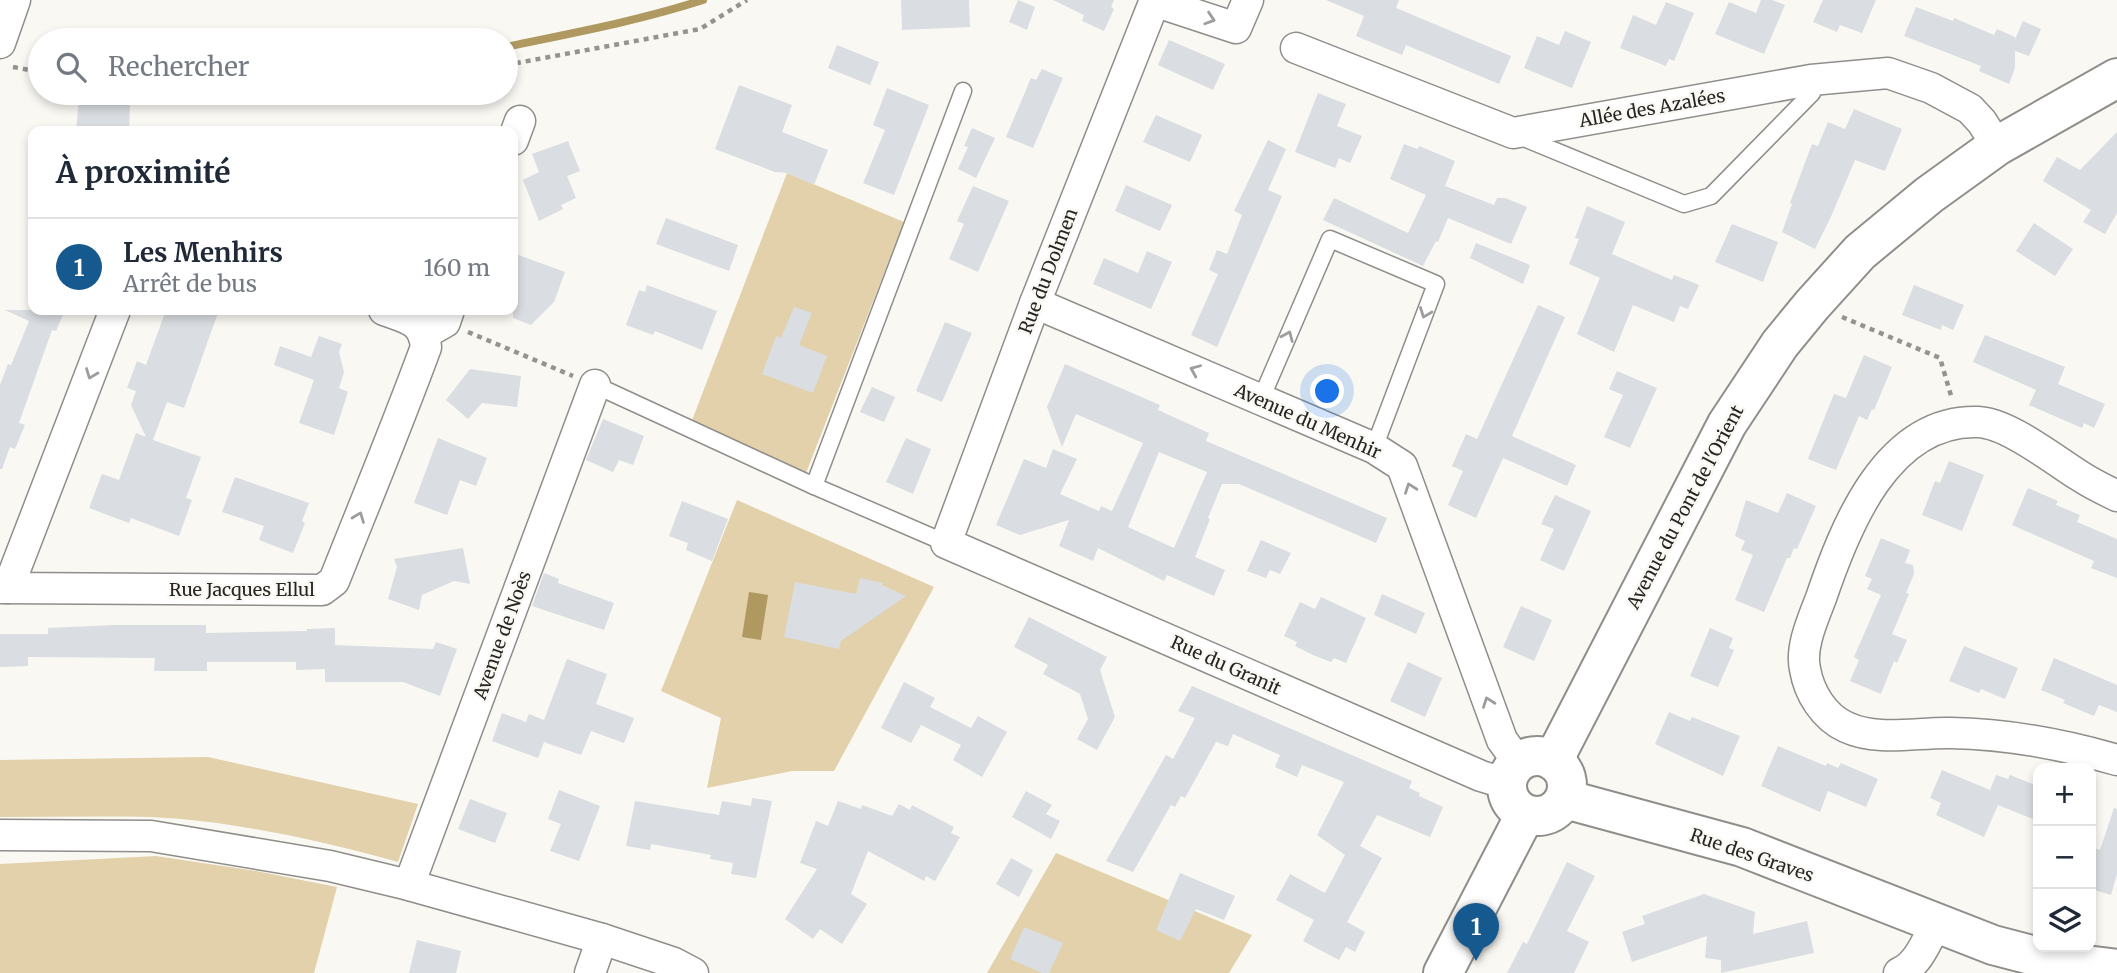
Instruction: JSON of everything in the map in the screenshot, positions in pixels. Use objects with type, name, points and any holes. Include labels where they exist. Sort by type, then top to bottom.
[{"type":"main road","name":"Avenue du Pont de l'Orient","points":[[1443,973],[1526,780],[1727,424],[1780,344],[1860,252],[1929,195],[1997,146],[2117,78]]},
{"type":"main road","name":"Rue des Graves","points":[[1526,780],[1534,817],[1553,813],[1565,799],[1742,847],[1936,923]]},
{"type":"main road","points":[[1936,923],[1993,945],[2054,961],[2117,969]]},
{"type":"street","points":[[4,53],[15,0]]},
{"type":"street","points":[[1155,0],[1236,28],[1248,0]]},
{"type":"street","name":"Rue du Dolmen","points":[[946,543],[1035,303],[1155,0]]},
{"type":"street","points":[[1296,48],[1513,134]]},
{"type":"street","name":"Allée des Azalées","points":[[1513,134],[1811,80],[1888,73],[1931,88],[1970,109],[1997,146]]},
{"type":"street","name":"Avenue du Menhir","points":[[1035,303],[1374,448],[1402,466],[1502,740],[1526,780]]},
{"type":"street","name":"Rue Jacques Ellul","points":[[113,315],[4,588],[322,590],[334,581],[376,472],[387,452],[426,347],[439,322]]},
{"type":"street","points":[[398,315],[415,321],[439,322]]},
{"type":"street","name":"Avenue de Noès","points":[[410,885],[595,385]]},
{"type":"street","points":[[2117,496],[2082,478],[2010,432],[1980,421],[1960,423],[1925,433],[1903,449],[1880,474],[1856,512],[1832,566],[1807,638],[1804,667],[1811,691],[1823,710],[1846,727],[1876,736],[1949,733],[2006,736],[2072,747],[2117,760]]},
{"type":"street","name":"Rue du Granit","points":[[946,543],[1480,776],[1526,780]]},
{"type":"street","points":[[0,835],[150,836],[330,866],[410,885],[602,939],[674,963],[694,973]]},
{"type":"street","points":[[1899,973],[1908,970],[1924,948],[1936,923]]},
{"type":"street","points":[[590,973],[602,939]]},
{"type":"lane","points":[[1513,134],[1684,204],[1711,196],[1812,93],[1811,80]]},
{"type":"lane","points":[[814,486],[963,91]]},
{"type":"lane","points":[[1261,399],[1330,239],[1436,284],[1374,448]]},
{"type":"lane","points":[[595,385],[814,486],[946,543]]},
{"type":"path","points":[[518,63],[700,29],[747,0]]},
{"type":"path","points":[[4,53],[15,68],[28,70]]},
{"type":"path","points":[[1812,305],[1940,358],[1960,423]]},
{"type":"path","points":[[439,322],[595,385]]},
{"type":"shaded area","points":[[787,173],[904,222],[806,473],[691,423]]},
{"type":"shaded area","points":[[737,500],[934,587],[834,771],[792,771],[707,788],[721,718],[661,691]]},
{"type":"shaded area","points":[[749,592],[768,595],[761,640],[742,637]]},
{"type":"shaded area","points":[[208,757],[418,804],[398,862],[307,839],[211,822],[150,817],[0,817],[0,760]]},
{"type":"shaded area","points":[[1056,853],[1252,935],[1229,973],[987,973]]},
{"type":"shaded area","points":[[156,856],[337,887],[314,973],[0,973],[0,864]]},
{"type":"building","points":[[901,0],[969,0],[970,27],[902,30]]},
{"type":"building","points":[[1018,0],[1035,7],[1027,30],[1009,22]]},
{"type":"building","points":[[1053,0],[1114,0],[1111,7],[1114,9],[1104,31],[1082,21],[1084,15]]},
{"type":"building","points":[[1326,0],[1399,0],[1396,8],[1511,56],[1499,84],[1406,45],[1402,55],[1356,36],[1364,16]]},
{"type":"building","points":[[1761,0],[1772,0],[1785,5],[1764,54],[1715,34],[1729,2],[1756,13]]},
{"type":"building","points":[[1823,0],[1876,0],[1862,33],[1840,25],[1837,32],[1813,22]]},
{"type":"building","points":[[1666,2],[1694,13],[1674,61],[1669,59],[1666,66],[1620,48],[1633,15],[1656,25]]},
{"type":"building","points":[[1916,7],[1953,21],[1954,18],[1994,35],[1997,29],[2015,39],[2023,21],[2041,29],[2029,56],[2015,51],[2015,68],[2009,84],[1979,71],[1981,66],[1904,36]]},
{"type":"building","points":[[1565,31],[1591,42],[1572,88],[1524,68],[1537,36],[1559,45]]},
{"type":"building","points":[[1169,40],[1225,64],[1213,90],[1158,65]]},
{"type":"building","points":[[837,45],[879,62],[870,85],[828,68]]},
{"type":"building","points":[[1042,69],[1063,78],[1033,148],[1006,137],[1031,78],[1036,80]]},
{"type":"building","points":[[739,85],[792,105],[782,132],[828,150],[814,185],[715,149]]},
{"type":"building","points":[[887,88],[929,105],[894,195],[863,183],[885,130],[873,125]]},
{"type":"building","points":[[1318,93],[1346,104],[1337,126],[1362,136],[1350,163],[1339,158],[1335,168],[1295,152]]},
{"type":"building","points":[[79,105],[130,105],[129,126],[76,126]]},
{"type":"building","points":[[1854,109],[1902,129],[1885,171],[1855,160],[1815,249],[1782,232],[1792,204],[1790,203],[1812,144],[1818,146],[1828,122],[1845,129]]},
{"type":"building","points":[[1156,115],[1202,135],[1190,162],[1143,142]]},
{"type":"building","points":[[972,128],[995,138],[976,178],[958,169],[968,147],[964,146]]},
{"type":"building","points":[[2117,132],[2117,213],[2105,234],[2083,222],[2091,210],[2043,181],[2057,157],[2080,170]]},
{"type":"building","points":[[1268,140],[1286,149],[1268,190],[1282,196],[1217,347],[1191,335],[1218,274],[1209,270],[1217,250],[1227,254],[1242,215],[1234,211]]},
{"type":"building","points":[[568,141],[580,171],[567,176],[576,198],[561,205],[563,209],[539,221],[523,180],[539,172],[532,154]]},
{"type":"building","points":[[1404,144],[1418,149],[1419,146],[1455,161],[1445,186],[1494,205],[1497,198],[1505,198],[1527,207],[1511,244],[1448,218],[1438,242],[1436,241],[1423,266],[1323,220],[1334,198],[1408,233],[1426,195],[1390,179]]},
{"type":"building","points":[[1126,185],[1172,205],[1160,231],[1115,211]]},
{"type":"building","points":[[973,186],[1009,201],[978,272],[949,259],[964,224],[957,221]]},
{"type":"building","points":[[1587,206],[1625,222],[1612,254],[1672,280],[1674,275],[1699,285],[1688,309],[1680,306],[1674,322],[1633,305],[1614,352],[1577,334],[1600,278],[1569,264],[1579,239],[1575,238]]},
{"type":"building","points":[[666,218],[738,245],[729,271],[656,244]]},
{"type":"building","points":[[2034,223],[2073,249],[2055,276],[2016,251]]},
{"type":"building","points":[[1732,224],[1778,242],[1763,282],[1715,262]]},
{"type":"building","points":[[1476,243],[1530,265],[1523,284],[1470,258]]},
{"type":"building","points":[[1147,251],[1172,262],[1151,309],[1093,284],[1104,258],[1138,273]]},
{"type":"building","points":[[518,255],[565,272],[554,302],[531,325],[513,318],[513,315],[518,315]]},
{"type":"building","points":[[647,285],[717,311],[702,350],[655,331],[653,335],[626,325],[639,290],[645,292]]},
{"type":"building","points":[[1914,285],[1964,305],[1953,330],[1942,325],[1941,330],[1902,315]]},
{"type":"building","points":[[1538,305],[1565,317],[1512,436],[1576,465],[1567,486],[1503,458],[1476,518],[1448,505],[1463,471],[1452,466],[1466,434],[1477,439]]},
{"type":"building","points":[[794,307],[812,313],[799,345],[827,356],[813,393],[762,374],[776,336],[781,338]]},
{"type":"building","points":[[5,310],[28,310],[28,315],[63,315],[56,331],[52,330],[19,423],[25,425],[15,449],[10,447],[0,469],[0,385],[29,321]]},
{"type":"building","points":[[164,315],[217,315],[184,408],[167,402],[153,440],[201,457],[186,498],[192,500],[179,536],[131,518],[129,523],[89,508],[102,474],[119,480],[136,433],[146,437],[131,405],[136,391],[127,388],[137,361],[146,365]]},
{"type":"building","points":[[945,322],[972,333],[942,402],[916,391]]},
{"type":"building","points":[[1985,335],[2065,367],[2058,384],[2105,404],[2094,428],[2084,423],[2082,428],[2029,405],[2036,390],[1973,362]]},
{"type":"building","points":[[319,336],[342,344],[339,352],[344,372],[339,388],[348,392],[334,435],[299,423],[314,380],[274,365],[280,346],[311,357]]},
{"type":"building","points":[[1864,355],[1892,367],[1874,410],[1872,409],[1867,420],[1859,416],[1836,470],[1808,459],[1834,394],[1846,398]]},
{"type":"building","points":[[1065,364],[1160,405],[1158,410],[1209,433],[1206,441],[1387,518],[1376,543],[1239,484],[1222,484],[1195,557],[1225,570],[1214,596],[1167,575],[1164,581],[1098,548],[1093,561],[1059,546],[1069,520],[1020,535],[996,525],[1024,459],[1046,468],[1053,449],[1077,459],[1060,494],[1099,511],[1101,506],[1112,511],[1143,443],[1076,414],[1062,447],[1047,407]],"holes":[[[1159,452],[1207,472],[1174,548],[1128,527]]]},
{"type":"building","points":[[470,369],[521,376],[517,407],[482,403],[468,419],[446,400]]},
{"type":"building","points":[[1617,371],[1657,388],[1630,448],[1604,437],[1623,395],[1609,389]]},
{"type":"building","points":[[872,387],[895,397],[884,422],[860,412]]},
{"type":"building","points":[[603,419],[644,436],[633,465],[619,460],[613,472],[586,460]]},
{"type":"building","points":[[438,438],[487,458],[476,486],[460,480],[447,515],[414,503]]},
{"type":"building","points":[[906,438],[931,449],[913,494],[886,482]]},
{"type":"building","points":[[1949,461],[1984,475],[1962,531],[1922,515],[1935,481],[1940,483]]},
{"type":"building","points":[[235,477],[309,503],[302,521],[305,523],[293,553],[259,540],[264,526],[222,512]]},
{"type":"building","points":[[2028,488],[2058,501],[2056,505],[2080,515],[2077,522],[2117,539],[2117,578],[2091,568],[2094,561],[2012,525]]},
{"type":"building","points":[[1787,493],[1816,506],[1797,549],[1794,548],[1790,558],[1787,558],[1764,612],[1735,600],[1753,555],[1741,550],[1745,541],[1735,536],[1746,500],[1778,513]]},
{"type":"building","points":[[1555,495],[1591,511],[1564,571],[1540,560],[1554,529],[1541,524]]},
{"type":"building","points":[[682,501],[728,519],[712,561],[686,550],[688,543],[669,536]]},
{"type":"building","points":[[1881,538],[1910,550],[1905,563],[1913,565],[1914,574],[1906,593],[1909,594],[1892,634],[1907,640],[1897,663],[1894,661],[1881,694],[1850,681],[1859,660],[1854,657],[1881,595],[1867,589],[1872,579],[1865,576]]},
{"type":"building","points":[[1261,540],[1291,553],[1280,574],[1270,570],[1266,578],[1247,571]]},
{"type":"building","points":[[463,548],[470,584],[454,581],[422,595],[419,610],[388,599],[397,567],[394,559]]},
{"type":"building","points":[[544,573],[559,579],[558,583],[614,603],[604,630],[532,606]]},
{"type":"building","points":[[860,578],[883,583],[882,585],[906,596],[841,641],[839,649],[784,637],[795,582],[856,594]]},
{"type":"building","points":[[1382,594],[1425,613],[1416,634],[1374,615]]},
{"type":"building","points":[[1321,597],[1366,618],[1346,663],[1334,658],[1331,662],[1313,655],[1295,646],[1297,642],[1284,636],[1300,602],[1315,609]]},
{"type":"building","points":[[1521,606],[1552,620],[1534,661],[1503,647]]},
{"type":"building","points":[[1029,617],[1107,657],[1100,670],[1115,717],[1097,750],[1077,739],[1088,719],[1080,694],[1043,674],[1048,665],[1014,647]]},
{"type":"building","points":[[206,625],[206,633],[335,628],[335,645],[433,649],[436,642],[457,649],[440,696],[403,682],[325,682],[325,669],[296,670],[296,662],[207,662],[207,671],[154,671],[155,658],[28,657],[28,666],[0,667],[0,634],[48,634],[48,628]]},
{"type":"building","points":[[1710,628],[1733,638],[1729,648],[1734,650],[1718,687],[1690,676]]},
{"type":"building","points":[[1964,646],[2018,668],[2005,699],[1981,689],[1979,693],[1949,681]]},
{"type":"building","points":[[2054,658],[2117,685],[2117,712],[2099,705],[2094,716],[2041,690]]},
{"type":"building","points":[[567,659],[607,674],[596,704],[634,718],[624,743],[591,731],[581,755],[544,742],[538,758],[492,741],[502,713],[526,722],[529,714],[544,720]]},
{"type":"building","points":[[1408,662],[1442,678],[1425,717],[1390,701]]},
{"type":"building","points":[[904,682],[935,698],[930,707],[971,728],[978,716],[1007,732],[982,777],[953,760],[961,745],[921,725],[911,743],[881,728]]},
{"type":"building","points":[[1192,686],[1412,781],[1409,788],[1420,793],[1419,796],[1443,807],[1430,837],[1377,815],[1360,846],[1382,858],[1347,922],[1365,932],[1355,952],[1346,947],[1339,960],[1303,941],[1314,920],[1276,900],[1290,874],[1325,893],[1345,855],[1317,835],[1344,782],[1302,765],[1297,777],[1275,767],[1280,755],[1233,734],[1228,746],[1216,742],[1185,798],[1181,796],[1175,807],[1171,805],[1133,872],[1106,861],[1166,755],[1173,759],[1195,718],[1178,711]]},
{"type":"building","points":[[1669,712],[1690,721],[1692,717],[1740,736],[1723,776],[1655,744]]},
{"type":"building","points":[[1778,746],[1826,766],[1827,763],[1838,768],[1841,763],[1878,779],[1866,807],[1828,791],[1820,812],[1761,786]]},
{"type":"building","points":[[1942,770],[1990,790],[1996,775],[2008,779],[2010,775],[2033,784],[2033,819],[1998,805],[1984,837],[1936,815],[1941,803],[1930,798]]},
{"type":"building","points":[[559,790],[600,806],[579,861],[550,851],[561,824],[548,819]]},
{"type":"building","points":[[1026,791],[1052,805],[1046,814],[1060,821],[1051,839],[1012,817]]},
{"type":"building","points":[[752,798],[772,801],[756,878],[731,874],[733,863],[710,859],[711,855],[651,844],[650,850],[626,846],[635,801],[719,815],[722,801],[751,806]]},
{"type":"building","points":[[470,799],[507,813],[495,843],[458,829]]},
{"type":"building","points":[[838,801],[861,809],[862,805],[892,816],[899,804],[910,810],[912,805],[954,827],[951,833],[960,837],[935,881],[926,876],[924,881],[868,851],[851,894],[867,904],[842,944],[820,929],[813,939],[785,919],[817,869],[800,863],[816,821],[828,826]]},
{"type":"building","points":[[2114,808],[2117,809],[2117,874],[2111,895],[2096,890],[2096,849],[2100,850]]},
{"type":"building","points":[[1011,858],[1033,870],[1019,897],[996,884]]},
{"type":"building","points":[[1567,862],[1595,876],[1567,931],[1589,942],[1574,973],[1507,973],[1523,942],[1527,944]]},
{"type":"building","points":[[1180,873],[1235,896],[1224,920],[1196,909],[1180,941],[1156,930]]},
{"type":"building","points":[[1704,894],[1755,912],[1753,934],[1807,921],[1814,953],[1721,973],[1721,960],[1705,958],[1707,936],[1632,962],[1622,932],[1645,924],[1642,916]]},
{"type":"building","points":[[1024,927],[1063,943],[1049,973],[1042,973],[1010,959]]},
{"type":"building","points":[[417,940],[461,951],[456,973],[409,973]]},
{"type":"waterway","points":[[518,44],[630,20],[703,0]]},
{"type":"place","name":"Les Menhirs","points":[[1476,961]]}]
